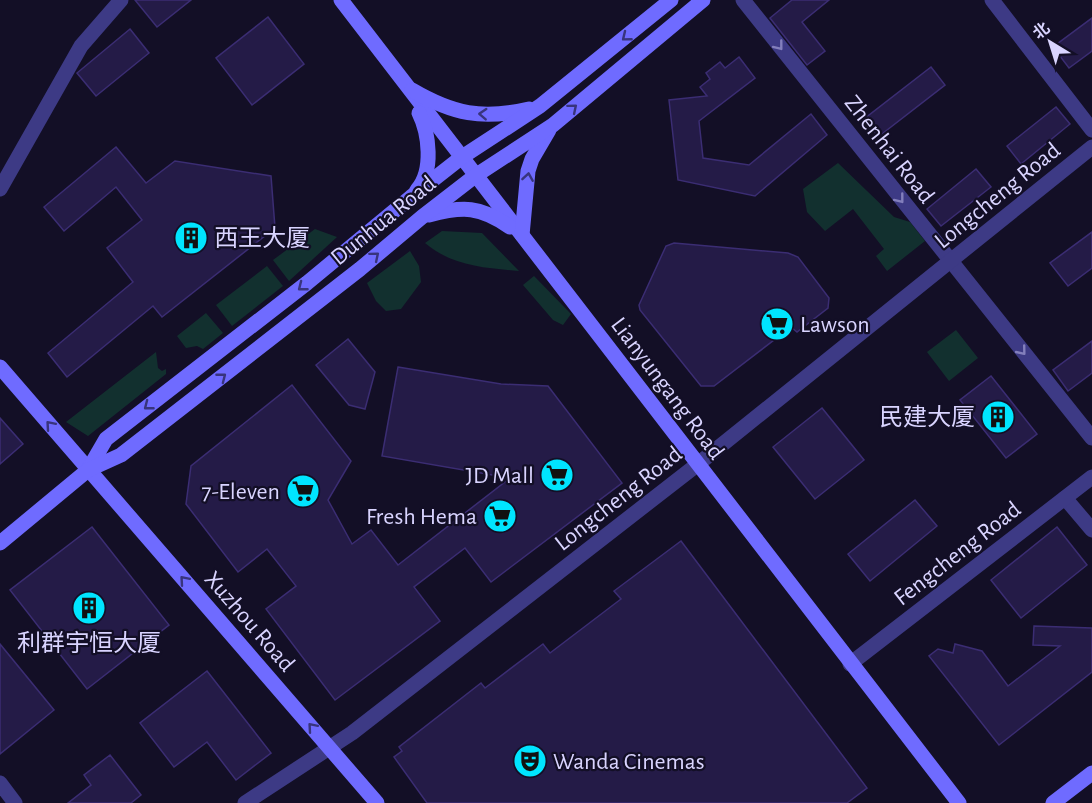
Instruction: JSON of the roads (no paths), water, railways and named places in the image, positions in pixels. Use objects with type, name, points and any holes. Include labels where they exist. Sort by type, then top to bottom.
[{"type":"main road","name":"Lianyungang Road","points":[[341,0],[959,803]]},
{"type":"main road","name":"Dunhua Road","points":[[88,470],[106,439],[307,283],[411,197],[462,158],[540,106],[671,0]]},
{"type":"main road","name":"Dunhua Road","points":[[0,543],[88,470],[121,455],[476,176],[553,125],[703,0]]},
{"type":"main road","points":[[406,86],[449,110],[482,116],[508,114],[540,106]]},
{"type":"main road","points":[[406,86],[427,128],[428,158],[423,183],[411,197]]},
{"type":"main road","points":[[522,236],[528,171],[532,159],[553,125]]},
{"type":"main road","points":[[422,217],[452,209],[473,208],[498,219],[522,236]]},
{"type":"main road","name":"Xuzhou Road","points":[[0,367],[377,803]]},
{"type":"main road","points":[[1053,803],[1092,773]]},
{"type":"street","points":[[0,189],[81,46],[121,0]]},
{"type":"street","name":"Zhenhai Road","points":[[743,0],[949,262],[1092,438]]},
{"type":"street","points":[[992,0],[1092,130]]},
{"type":"street","name":"Longcheng Road","points":[[245,803],[331,749],[698,464],[1092,147]]},
{"type":"street","name":"Fengcheng Road","points":[[850,664],[1092,477]]},
{"type":"street","points":[[1065,498],[1092,530]]},
{"type":"street","points":[[0,783],[15,803]]},
{"type":"place","name":"西王大厦","points":[[191,238]]},
{"type":"place","name":"Lawson","points":[[777,324]]},
{"type":"place","name":"民建大厦","points":[[998,417]]},
{"type":"place","name":"JD Mall","points":[[557,475]]},
{"type":"place","name":"7-Eleven","points":[[303,491]]},
{"type":"place","name":"Fresh Hema","points":[[500,516]]},
{"type":"place","name":"利群宇恒大厦","points":[[89,608]]},
{"type":"place","name":"Wanda Cinemas","points":[[530,761]]}]
